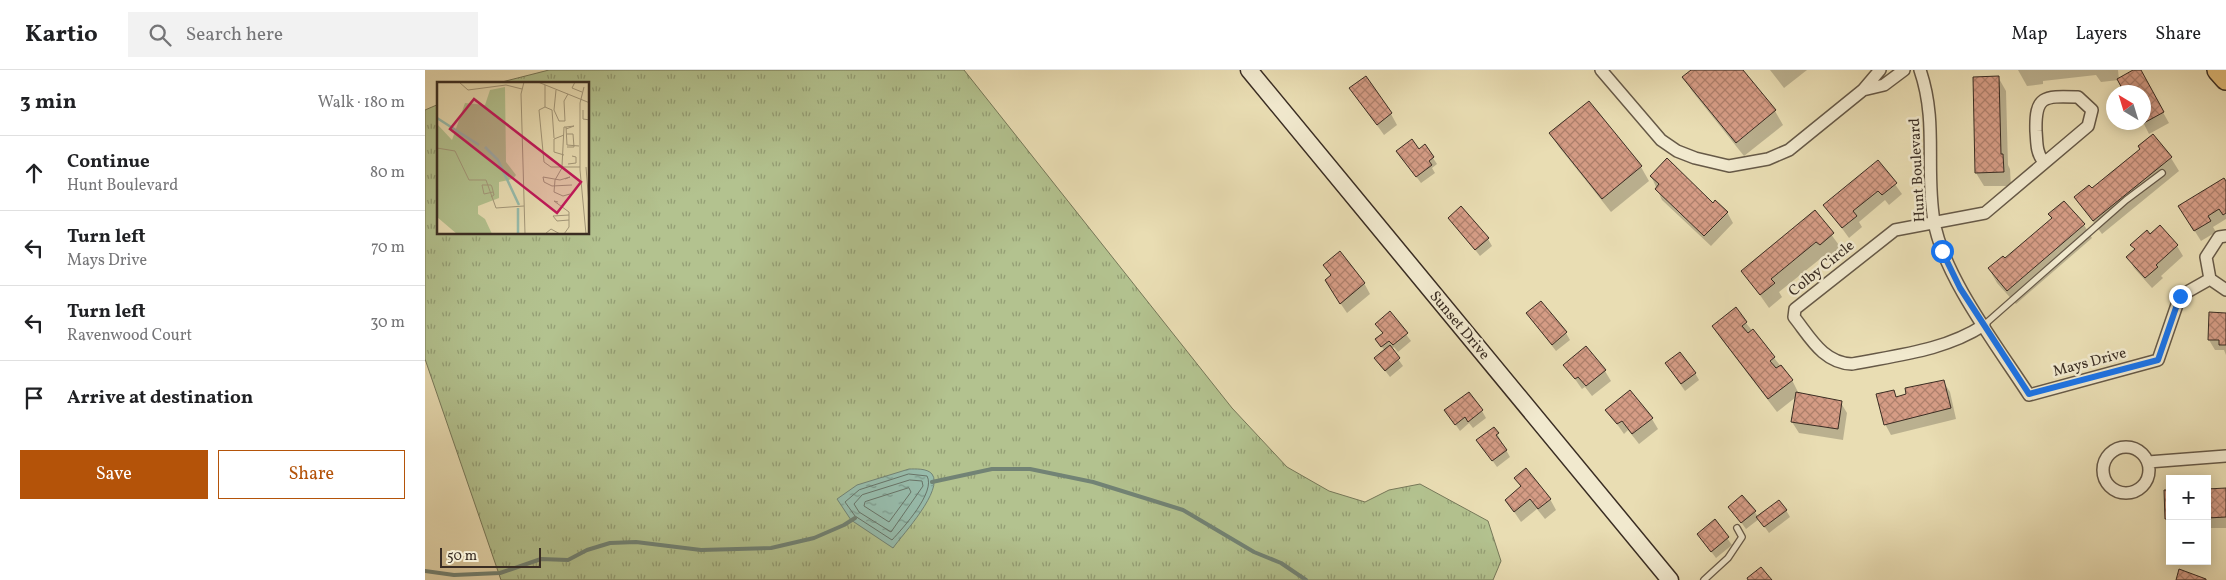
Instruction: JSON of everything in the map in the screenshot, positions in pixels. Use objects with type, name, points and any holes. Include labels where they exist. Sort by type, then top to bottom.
[{"type":"highway","points":[[2218,70],[2226,80]]},
{"type":"street","name":"Sunset Drive","points":[[1249,70],[1670,580]]},
{"type":"street","points":[[1601,70],[1661,140],[1677,151],[1695,158],[1729,166],[1768,159],[1789,150],[1863,90],[1881,70]]},
{"type":"street","points":[[1863,90],[1884,85],[1904,70]]},
{"type":"street","name":"Hunt Boulevard","points":[[1920,70],[1930,106],[1932,126],[1931,185],[1934,222],[1942,251],[1952,273],[2029,394]]},
{"type":"street","name":"Colby Circle","points":[[1984,325],[1966,336],[1938,347],[1852,364],[1839,364],[1827,358],[1794,317],[1795,309],[1895,230],[1985,213],[2043,161],[2088,126],[2091,110],[2078,97],[2048,98],[2036,110],[2037,148],[2043,161]]},
{"type":"street","points":[[2226,236],[2219,238],[2206,256],[2210,279],[2226,290]]},
{"type":"street","name":"Mays Drive","points":[[2029,394],[2158,360],[2180,296],[2210,279]]},
{"type":"street","points":[[2119,448],[2136,449],[2143,454],[2148,462],[2147,479],[2135,492],[2117,491],[2105,478],[2103,469],[2105,460],[2119,448]]},
{"type":"street","points":[[2148,462],[2226,456]]},
{"type":"lane","points":[[1984,325],[2127,200],[2162,173]]},
{"type":"lane","points":[[1704,580],[1728,558],[1742,537],[1737,528]]},
{"type":"green space","points":[[549,70],[964,70],[1232,408],[1287,467],[1329,491],[1365,502],[1389,490],[1420,484],[1488,521],[1501,561],[1493,580],[501,580],[425,359],[425,110],[437,105],[437,235],[590,235],[590,82],[502,82]]},
{"type":"water","points":[[909,469],[930,472],[934,481],[928,501],[893,548],[851,520],[837,499],[857,485]]},
{"type":"building","points":[[1691,70],[1743,70],[1776,110],[1736,143],[1682,77]]},
{"type":"building","points":[[2133,70],[2141,70],[2149,85],[2120,85],[2117,79]]},
{"type":"building","points":[[1366,76],[1392,113],[1377,125],[1349,88]]},
{"type":"building","points":[[1999,76],[2001,154],[2003,154],[2004,172],[1975,173],[1973,77]]},
{"type":"building","points":[[2151,88],[2164,112],[2151,119]]},
{"type":"building","points":[[1589,101],[1642,166],[1602,199],[1549,133]]},
{"type":"building","points":[[2153,134],[2172,157],[2093,221],[2074,197],[2089,185],[2092,188],[2140,149],[2138,146]]},
{"type":"building","points":[[1412,139],[1419,149],[1425,144],[1434,157],[1429,161],[1432,165],[1416,177],[1396,151]]},
{"type":"building","points":[[1667,158],[1713,203],[1715,200],[1728,212],[1704,236],[1655,189],[1659,184],[1650,176]]},
{"type":"building","points":[[1878,160],[1897,183],[1882,195],[1878,191],[1853,211],[1857,216],[1842,228],[1823,205]]},
{"type":"building","points":[[2224,178],[2226,181],[2226,213],[2223,215],[2219,209],[2208,216],[2211,221],[2194,231],[2178,206]]},
{"type":"building","points":[[2064,201],[2085,224],[2007,291],[1988,268],[2003,256],[2005,258],[2052,218],[2048,214]]},
{"type":"building","points":[[1461,206],[1489,238],[1475,250],[1448,218]]},
{"type":"building","points":[[1815,210],[1834,233],[1820,245],[1816,242],[1771,279],[1775,283],[1760,295],[1741,271]]},
{"type":"building","points":[[2160,225],[2178,245],[2145,278],[2126,257],[2135,249],[2130,245],[2147,230],[2150,234]]},
{"type":"building","points":[[1340,251],[1365,283],[1340,304],[1325,280],[1331,275],[1323,265]]},
{"type":"building","points":[[1541,301],[1567,332],[1552,345],[1526,313]]},
{"type":"building","points":[[1736,307],[1747,322],[1742,326],[1748,333],[1753,329],[1775,357],[1770,361],[1776,368],[1781,365],[1793,380],[1768,399],[1712,326]]},
{"type":"building","points":[[1390,311],[1408,333],[1393,345],[1389,341],[1381,347],[1375,339],[1383,333],[1375,324]]},
{"type":"building","points":[[2209,312],[2226,313],[2226,345],[2219,345],[2219,340],[2208,340]]},
{"type":"building","points":[[1390,345],[1400,358],[1385,371],[1374,358]]},
{"type":"building","points":[[1586,346],[1606,370],[1586,386],[1578,377],[1575,379],[1563,365]]},
{"type":"building","points":[[1680,352],[1696,373],[1681,384],[1665,363]]},
{"type":"building","points":[[1944,380],[1951,408],[1884,425],[1876,394],[1894,390],[1896,397],[1906,394],[1905,388]]},
{"type":"building","points":[[1630,390],[1653,418],[1632,434],[1622,421],[1617,424],[1605,410]]},
{"type":"building","points":[[1469,392],[1483,410],[1468,422],[1465,417],[1455,425],[1444,410]]},
{"type":"building","points":[[1796,392],[1842,401],[1838,429],[1791,422]]},
{"type":"building","points":[[1494,427],[1499,433],[1496,435],[1507,450],[1492,461],[1476,440]]},
{"type":"building","points":[[1526,468],[1551,499],[1538,509],[1530,499],[1514,512],[1505,500],[1521,486],[1514,478]]},
{"type":"building","points":[[2226,488],[2226,517],[2211,518],[2211,489]]},
{"type":"building","points":[[2164,490],[2166,490],[2166,519]]},
{"type":"building","points":[[1742,495],[1756,511],[1741,523],[1728,507]]},
{"type":"building","points":[[1779,500],[1787,510],[1764,527],[1756,517]]},
{"type":"building","points":[[1715,519],[1729,537],[1711,552],[1697,534]]},
{"type":"building","points":[[1761,567],[1772,580],[1748,580],[1747,578]]},
{"type":"building","points":[[2179,569],[2206,579],[2206,580],[2176,580]]},
{"type":"waterway","points":[[932,482],[992,469],[1030,469],[1093,482],[1183,510],[1254,552],[1281,563],[1306,580]]},
{"type":"waterway","points":[[425,571],[454,575],[500,573],[541,559],[568,560],[587,550],[610,543],[636,542],[701,550],[771,548],[814,538],[855,518]]},
{"type":"route","points":[[1942,251],[1960,288],[2029,394],[2158,360],[2180,296]]}]
